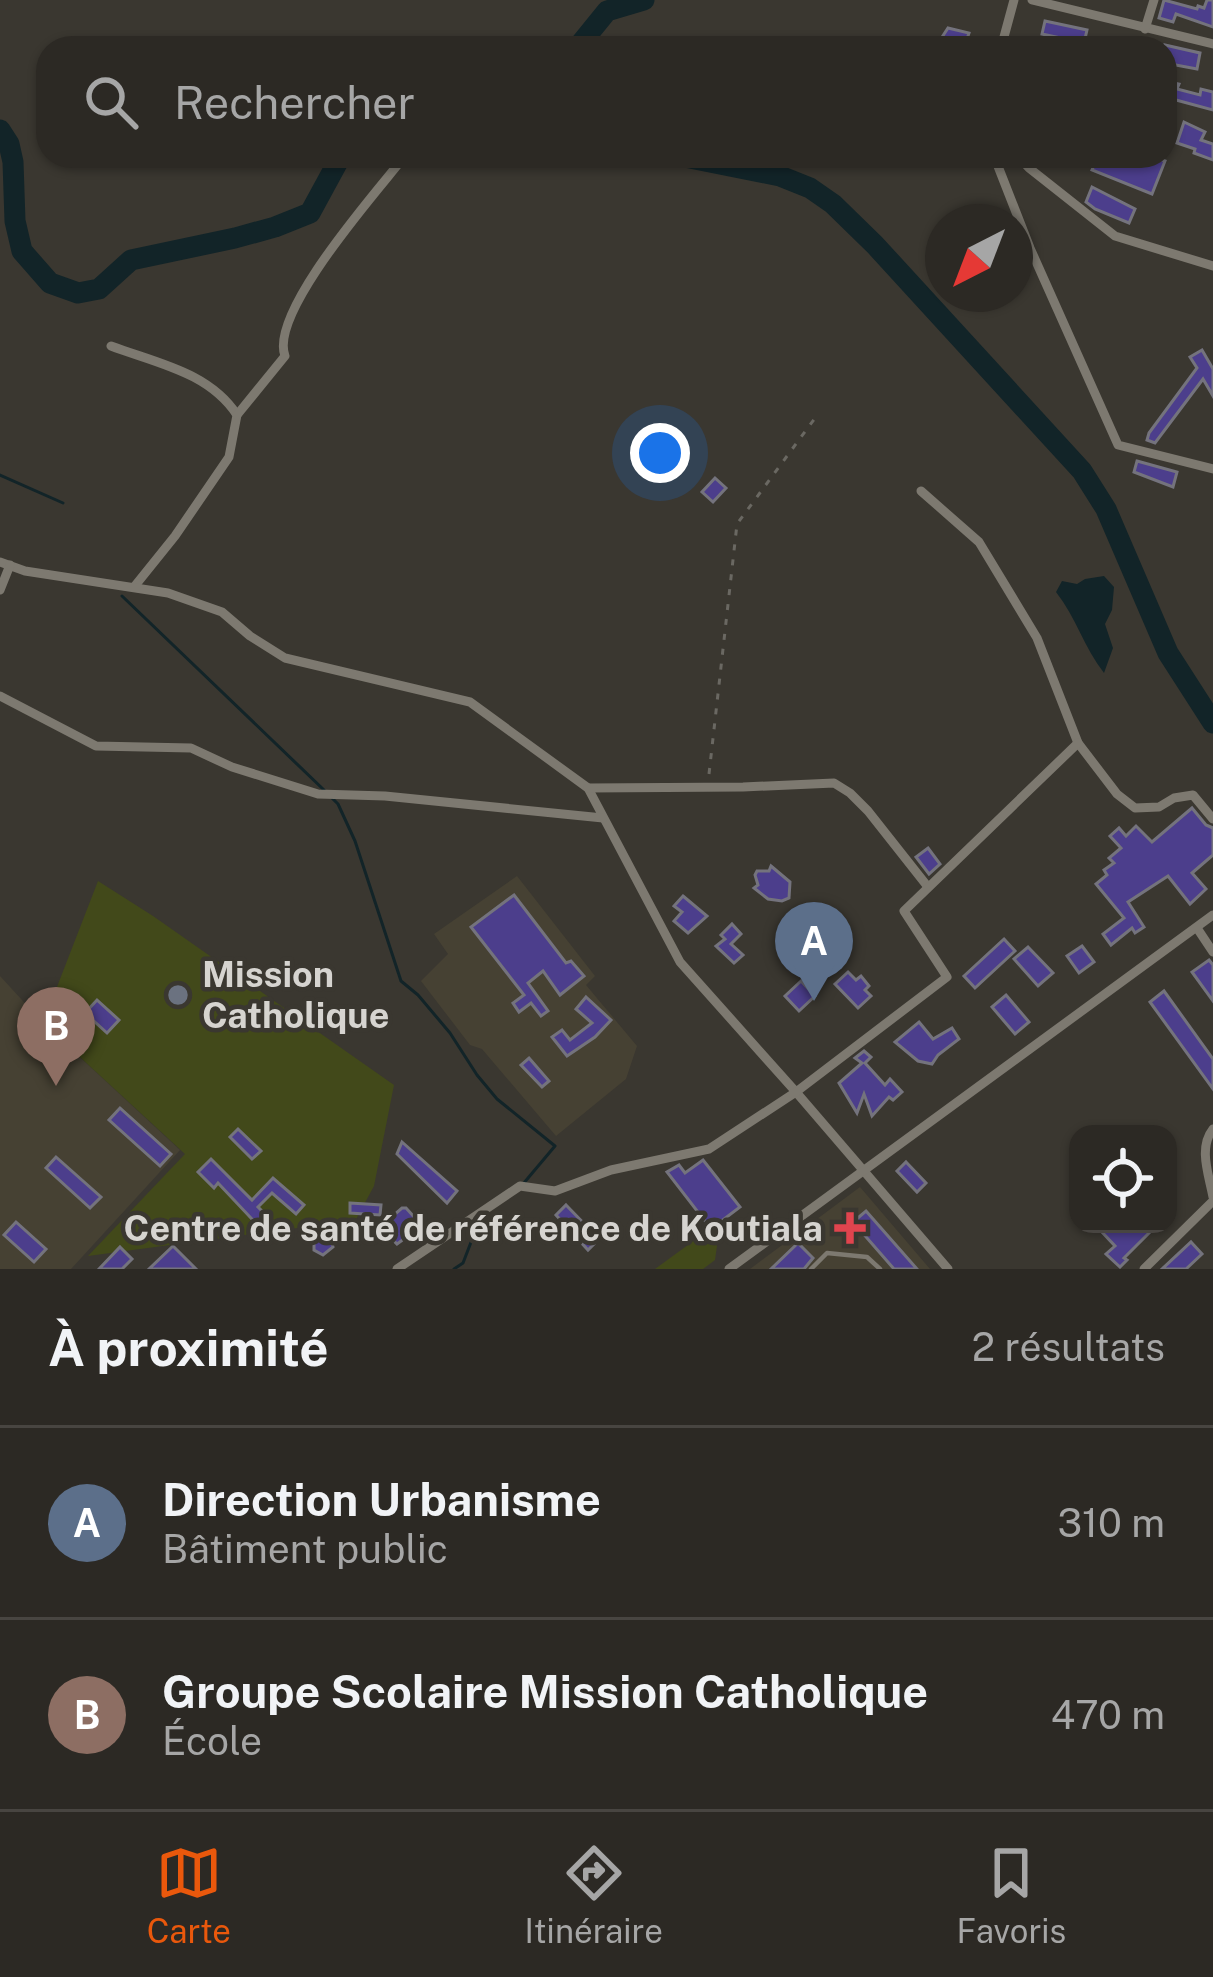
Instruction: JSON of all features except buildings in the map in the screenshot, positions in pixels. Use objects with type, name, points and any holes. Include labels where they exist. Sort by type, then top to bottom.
[{"type":"street","points":[[1004,36],[1014,0]]},
{"type":"street","points":[[1032,0],[1177,36]]},
{"type":"street","points":[[1145,29],[1154,0]]},
{"type":"street","points":[[1177,36],[1213,44]]},
{"type":"street","points":[[134,587],[230,458],[237,415],[285,356],[281,348],[290,313],[395,168]]},
{"type":"street","points":[[999,168],[1118,445],[1213,469]]},
{"type":"street","points":[[1029,168],[1115,236],[1213,266]]},
{"type":"street","points":[[111,346],[186,371],[227,400],[237,415]]},
{"type":"street","points":[[921,491],[979,542],[1037,638],[1078,742],[1117,794],[1135,808],[1159,807],[1174,797],[1193,795],[1213,819]]},
{"type":"street","points":[[0,590],[5,564],[168,593],[222,612],[285,658],[470,702],[589,788],[680,962],[948,1269]]},
{"type":"street","points":[[0,696],[96,746],[191,748],[232,767],[318,794],[385,796],[603,818]]},
{"type":"street","points":[[397,1269],[520,1186],[555,1191],[611,1170],[709,1149],[796,1092],[947,977],[904,911],[1078,742]]},
{"type":"street","points":[[589,788],[834,783],[868,811],[928,887]]},
{"type":"street","points":[[729,1269],[1213,915]]},
{"type":"street","points":[[1197,928],[1213,952]]},
{"type":"street","points":[[1144,1269],[1213,1199],[1205,1154],[1213,1129]]},
{"type":"lane","points":[[811,1269],[827,1252],[867,1257],[880,1269]]},
{"type":"path","points":[[707,788],[737,524],[818,414]]},
{"type":"shaded area","points":[[1104,576],[1114,587],[1105,624],[1113,648],[1104,673],[1056,592],[1062,581],[1077,584]]},
{"type":"shaded area","points":[[517,876],[595,976],[586,985],[637,1046],[626,1079],[556,1136],[482,1049],[470,1045],[421,981],[448,954],[434,934]]},
{"type":"shaded area","points":[[0,976],[43,1023],[180,1150],[71,1269],[0,1269]]},
{"type":"shaded area","name":"Centre de santé de référence de Koutiala","points":[[860,1187],[930,1269],[750,1269]]},
{"type":"green space","points":[[98,881],[394,1085],[374,1186],[347,1236],[297,1228],[88,1256],[185,1154],[43,1023]]},
{"type":"green space","points":[[719,1232],[715,1260],[703,1269],[655,1269],[703,1234]]},
{"type":"waterway","points":[[587,36],[607,11],[644,0]]},
{"type":"waterway","points":[[0,130],[13,162],[15,221],[22,251],[50,283],[78,293],[99,289],[131,260],[235,238],[310,213],[334,168]]},
{"type":"waterway","points":[[740,168],[780,176],[833,204],[1082,471],[1106,509],[1168,653],[1213,723]]},
{"type":"waterway","points":[[0,475],[63,503]]},
{"type":"waterway","points":[[122,596],[324,790]]},
{"type":"waterway","points":[[331,797],[355,841],[401,981],[450,1033],[497,1099],[555,1146],[523,1184]]},
{"type":"waterway","points":[[454,1269],[463,1263],[478,1224]]},
{"type":"place","name":"Mission Catholique","points":[[178,995]]},
{"type":"place","name":"Direction Urbanisme","points":[[814,1001]]},
{"type":"place","name":"Groupe Scolaire Mission Catholique","points":[[56,1086]]},
{"type":"place","name":"Centre de santé de référence de Koutiala","points":[[850,1228]]}]
